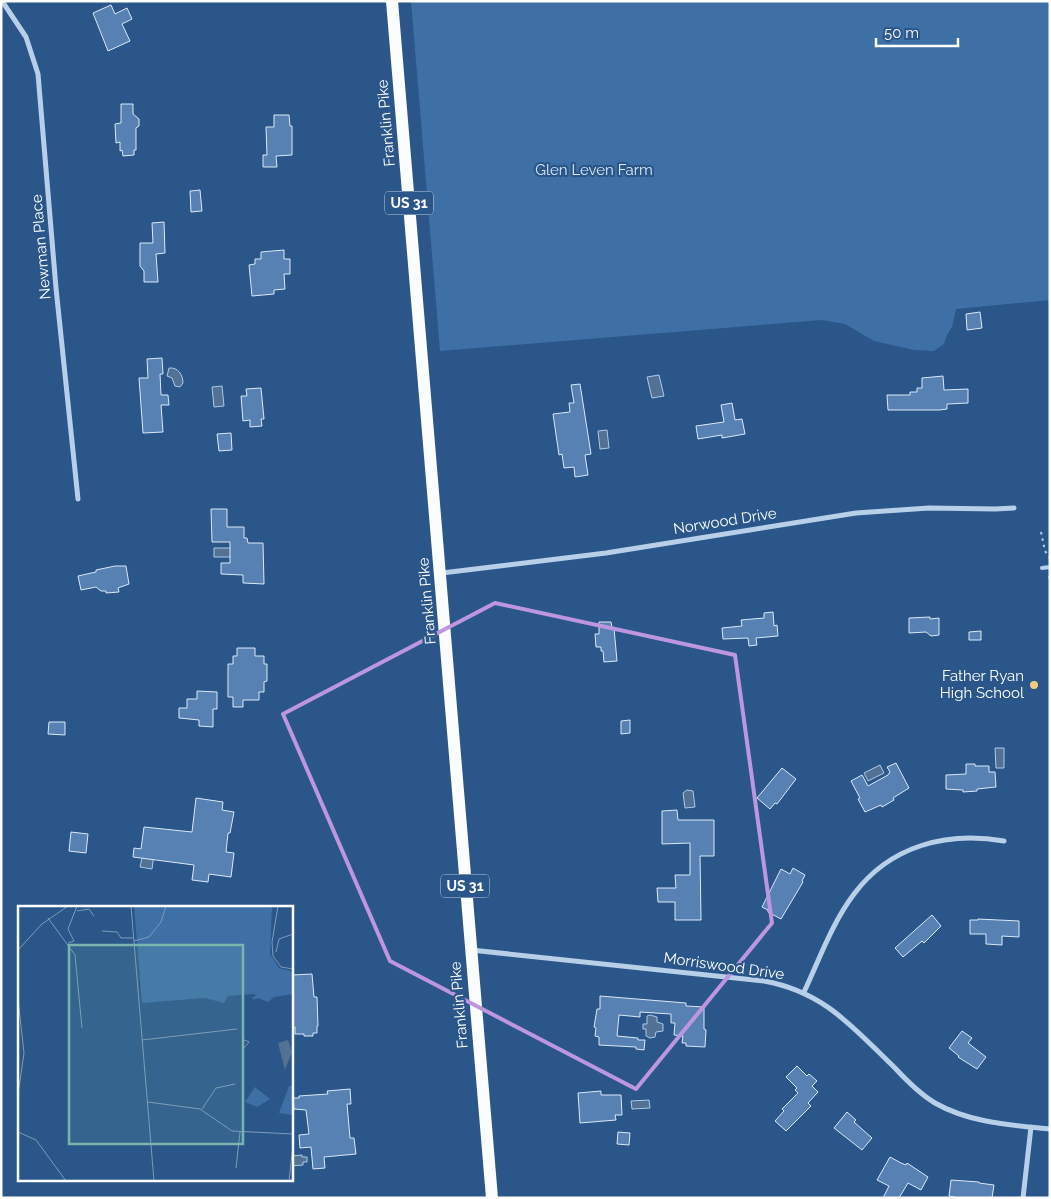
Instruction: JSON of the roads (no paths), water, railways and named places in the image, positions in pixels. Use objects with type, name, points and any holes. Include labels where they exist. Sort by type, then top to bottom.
[{"type":"main road","name":"Franklin Pike","points":[[392,1],[492,1198]]},
{"type":"street","name":"Newman Place","points":[[2,1],[26,37],[38,74],[56,288],[78,499]]},
{"type":"street","name":"Norwood Drive","points":[[441,573],[606,553],[859,512],[1014,508]]},
{"type":"street","points":[[804,992],[836,923],[848,903],[864,882],[885,864],[914,848],[937,841],[963,838],[1004,841]]},
{"type":"street","name":"Morriswood Drive","points":[[471,950],[764,981],[782,985],[804,992],[838,1014],[918,1091],[936,1103],[956,1113],[984,1121],[1050,1129]]},
{"type":"street","points":[[1023,1198],[1031,1127]]},
{"type":"lane","points":[[1042,568],[1050,567]]},
{"type":"place","name":"Father Ryan High School","points":[[1034,685]]},
{"type":"park label","name":"Glen Leven Farm","points":[[594,170]]}]
